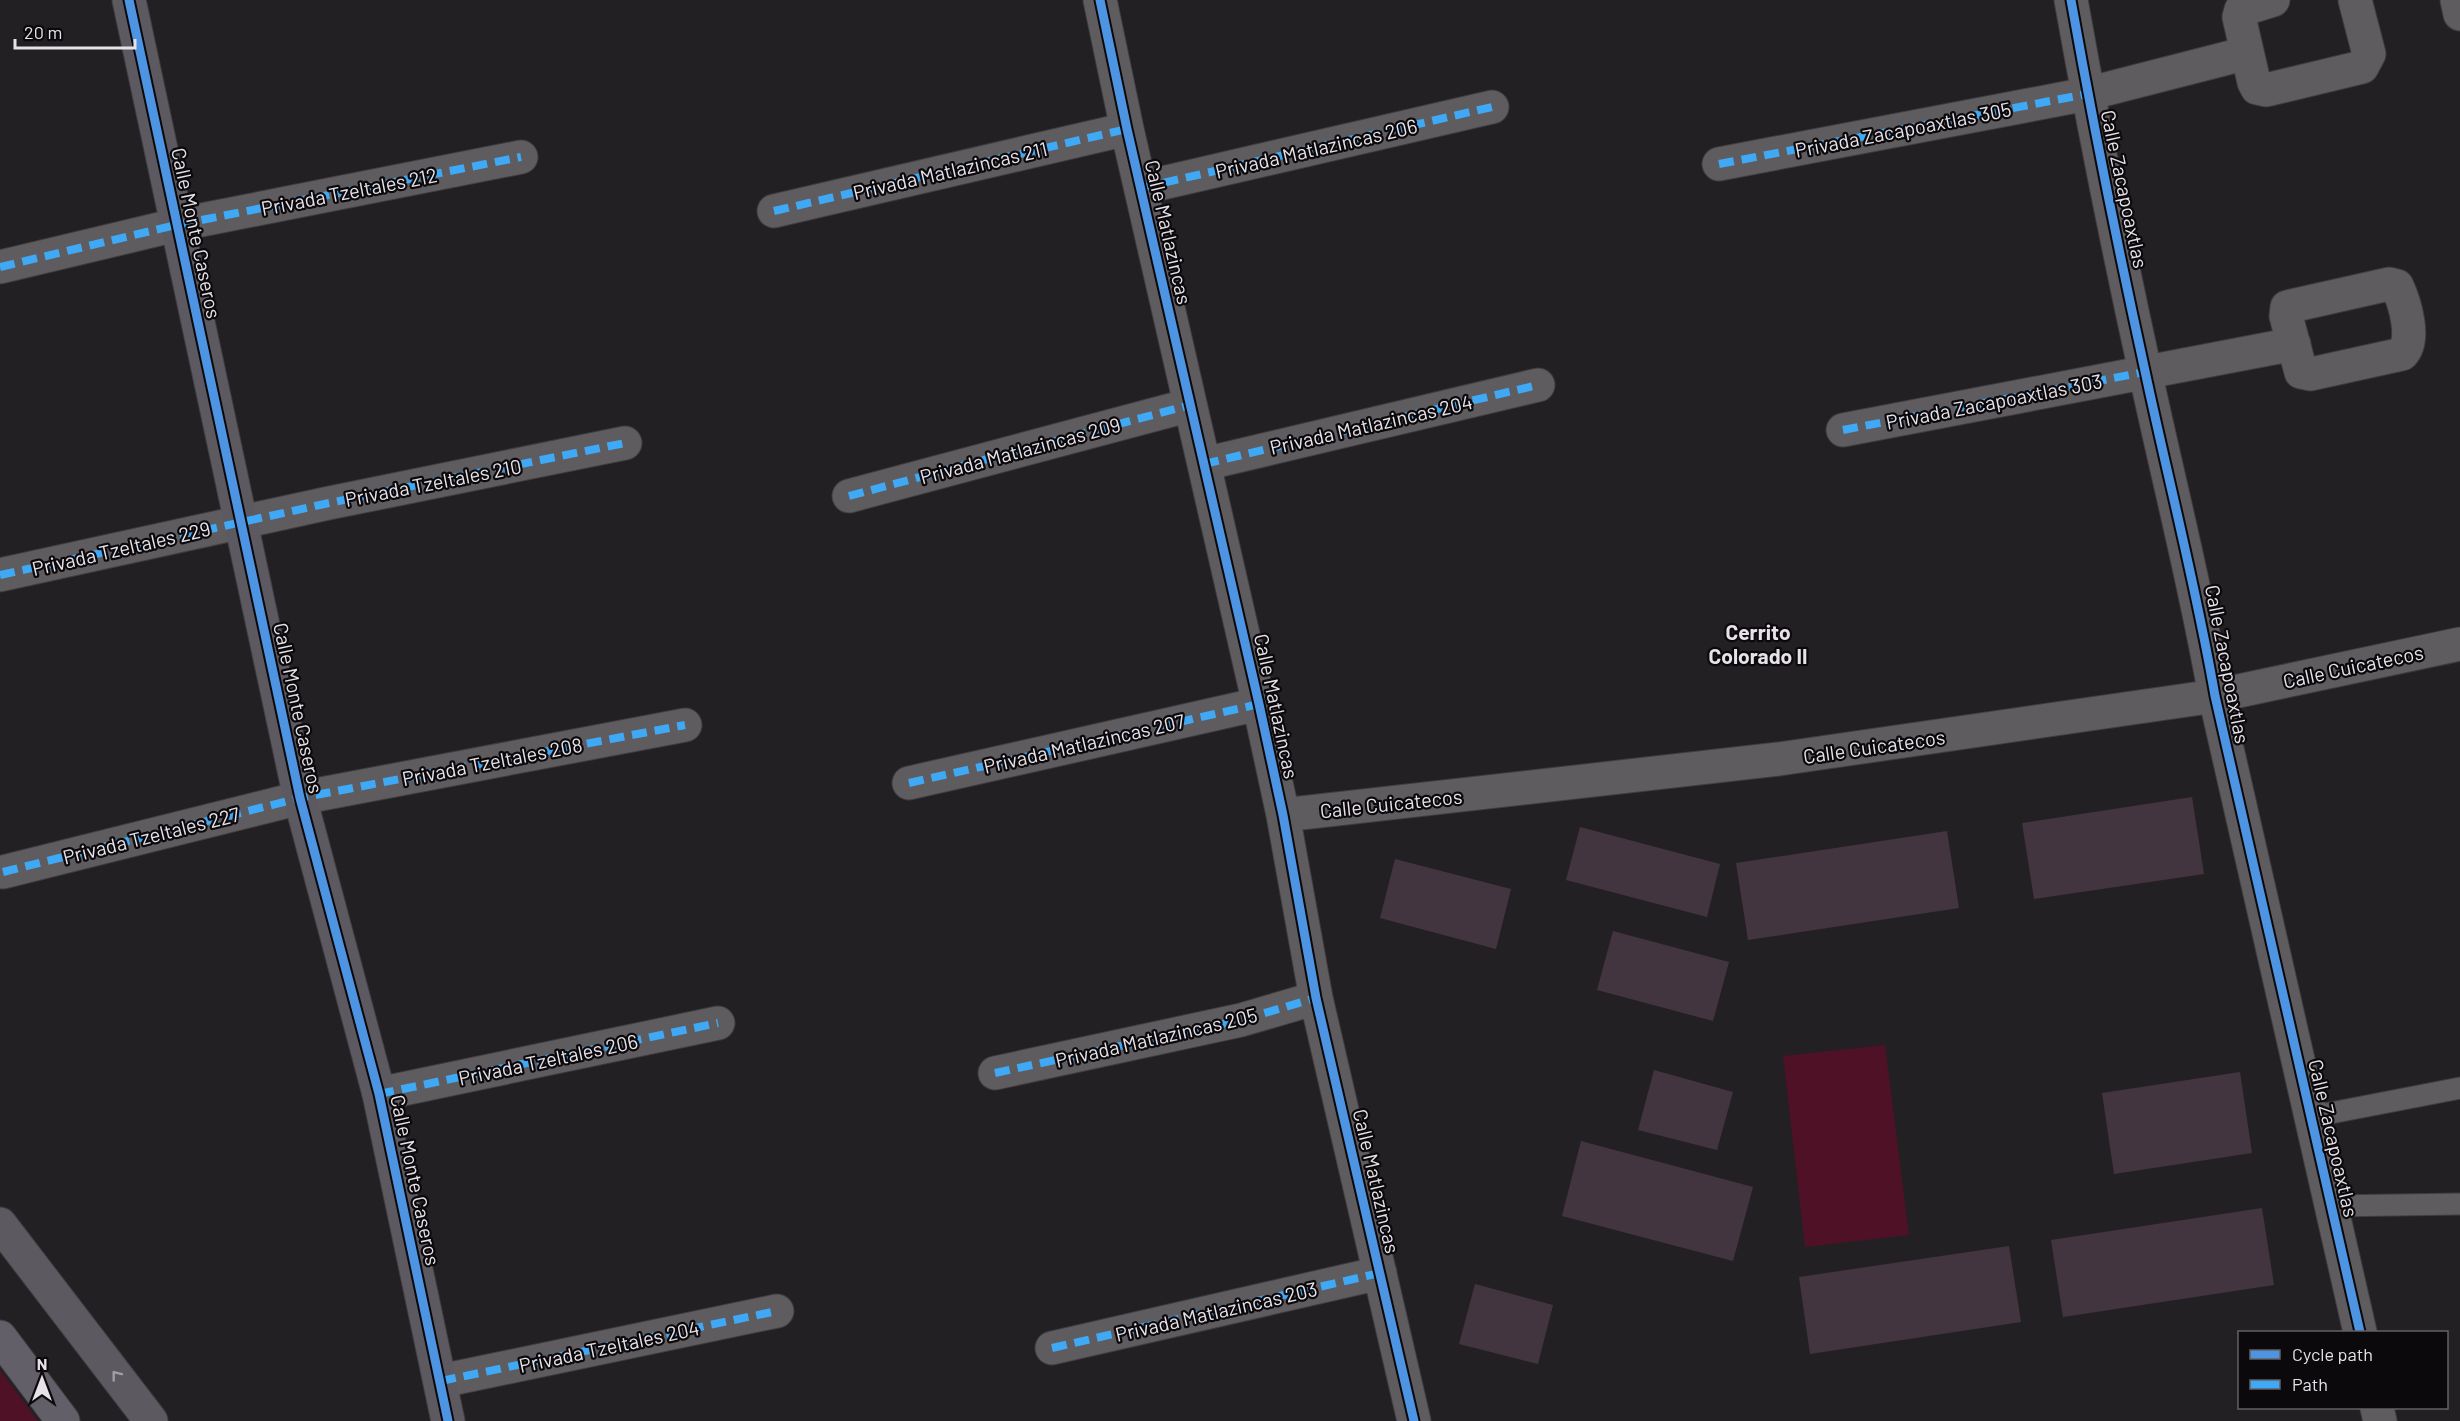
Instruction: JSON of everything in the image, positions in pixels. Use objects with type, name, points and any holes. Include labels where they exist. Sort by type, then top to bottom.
[{"type":"main road","points":[[0,1337],[63,1421]]},
{"type":"street","name":"Calle Monte Caseros","points":[[129,0],[300,798],[379,1094],[448,1421]]},
{"type":"street","name":"Calle Matlazincas","points":[[1100,0],[1127,129],[1259,704],[1316,998],[1414,1421]]},
{"type":"street","name":"Calle Zacapoaxtlas","points":[[2071,0],[2087,94],[2145,372],[2198,598],[2215,696],[2360,1331]]},
{"type":"street","points":[[2273,0],[2241,10],[2239,17],[2254,82],[2257,88],[2266,90],[2362,67],[2369,54],[2355,0]]},
{"type":"street","points":[[2457,0],[2460,14]]},
{"type":"street","name":"Privada Zacapoaxtlas 305","points":[[1719,164],[2087,94],[2247,53]]},
{"type":"street","name":"Privada Matlazincas 206","points":[[1141,188],[1492,107]]},
{"type":"street","name":"Privada Matlazincas 211","points":[[774,212],[1127,129]]},
{"type":"street","name":"Privada Tzeltales 212","points":[[0,267],[176,225],[521,157]]},
{"type":"street","name":"Privada Zacapoaxtlas 303","points":[[1842,430],[2294,344]]},
{"type":"street","name":"Privada Matlazincas 204","points":[[1204,464],[1538,385]]},
{"type":"street","name":"Privada Matlazincas 209","points":[[849,496],[1190,405]]},
{"type":"street","name":"Privada Tzeltales 210","points":[[241,521],[625,443]]},
{"type":"street","name":"Privada Tzeltales 229","points":[[0,575],[241,521]]},
{"type":"street","name":"Calle Cuicatecos","points":[[1282,815],[1779,759],[2215,696],[2460,644]]},
{"type":"street","name":"Privada Matlazincas 207","points":[[909,783],[1259,704]]},
{"type":"street","name":"Privada Tzeltales 208","points":[[300,798],[685,725]]},
{"type":"street","name":"Privada Tzeltales 227","points":[[3,872],[300,798]]},
{"type":"street","name":"Privada Matlazincas 205","points":[[995,1073],[1241,1020],[1316,998]]},
{"type":"street","name":"Privada Tzeltales 206","points":[[379,1094],[718,1023]]},
{"type":"street","points":[[0,1224],[152,1421]]},
{"type":"street","name":"Privada Matlazincas 203","points":[[1052,1348],[1380,1274]]},
{"type":"street","name":"Privada Tzeltales 204","points":[[441,1381],[777,1311]]},
{"type":"lane","points":[[2310,1117],[2460,1088]]},
{"type":"lane","points":[[2331,1206],[2460,1204]]},
{"type":"shaded area","points":[[1885,1045],[1909,1235],[1805,1247],[1783,1056]]},
{"type":"shaded area","points":[[0,1370],[38,1421],[0,1421]]},
{"type":"building","points":[[2192,797],[2204,874],[2034,899],[2022,823]]},
{"type":"building","points":[[1580,827],[1720,864],[1707,917],[1566,880]]},
{"type":"building","points":[[1947,831],[1959,908],[1748,940],[1736,863]]},
{"type":"building","points":[[1395,859],[1511,889],[1496,949],[1380,918]]},
{"type":"building","points":[[1613,931],[1729,962],[1713,1021],[1597,990]]},
{"type":"building","points":[[1654,1070],[1733,1092],[1717,1150],[1638,1130]]},
{"type":"building","points":[[2240,1072],[2252,1153],[2114,1174],[2102,1093]]},
{"type":"building","points":[[1581,1141],[1753,1187],[1733,1261],[1562,1216]]},
{"type":"building","points":[[2262,1208],[2274,1285],[2063,1317],[2051,1240]]},
{"type":"building","points":[[2009,1246],[2021,1322],[1810,1354],[1799,1277]]},
{"type":"building","points":[[1475,1284],[1553,1305],[1538,1364],[1459,1344]]},
{"type":"marked path","points":[[1719,164],[2087,94]]},
{"type":"marked path","points":[[1141,188],[1492,107]]},
{"type":"marked path","points":[[774,211],[1127,129]]},
{"type":"marked path","points":[[0,267],[176,225],[521,157]]},
{"type":"marked path","points":[[1843,430],[2145,372]]},
{"type":"marked path","points":[[1204,464],[1538,385]]},
{"type":"marked path","points":[[849,496],[1190,405]]},
{"type":"marked path","points":[[0,575],[329,503],[625,443]]},
{"type":"marked path","points":[[909,783],[1259,704]]},
{"type":"marked path","points":[[3,872],[300,798],[685,725]]},
{"type":"marked path","points":[[995,1073],[1241,1020],[1316,998]]},
{"type":"marked path","points":[[379,1094],[718,1023]]},
{"type":"marked path","points":[[1052,1348],[1380,1273]]},
{"type":"marked path","points":[[441,1381],[777,1311]]},
{"type":"cycle path","points":[[129,0],[300,798],[379,1094],[448,1421]]},
{"type":"cycle path","points":[[1100,0],[1127,129],[1259,704],[1283,815],[1316,998],[1414,1421]]},
{"type":"cycle path","points":[[2071,0],[2116,232],[2191,573],[2215,696],[2360,1331]]},
{"type":"district","name":"Cerrito Colorado II","points":[[1758,643]]}]
